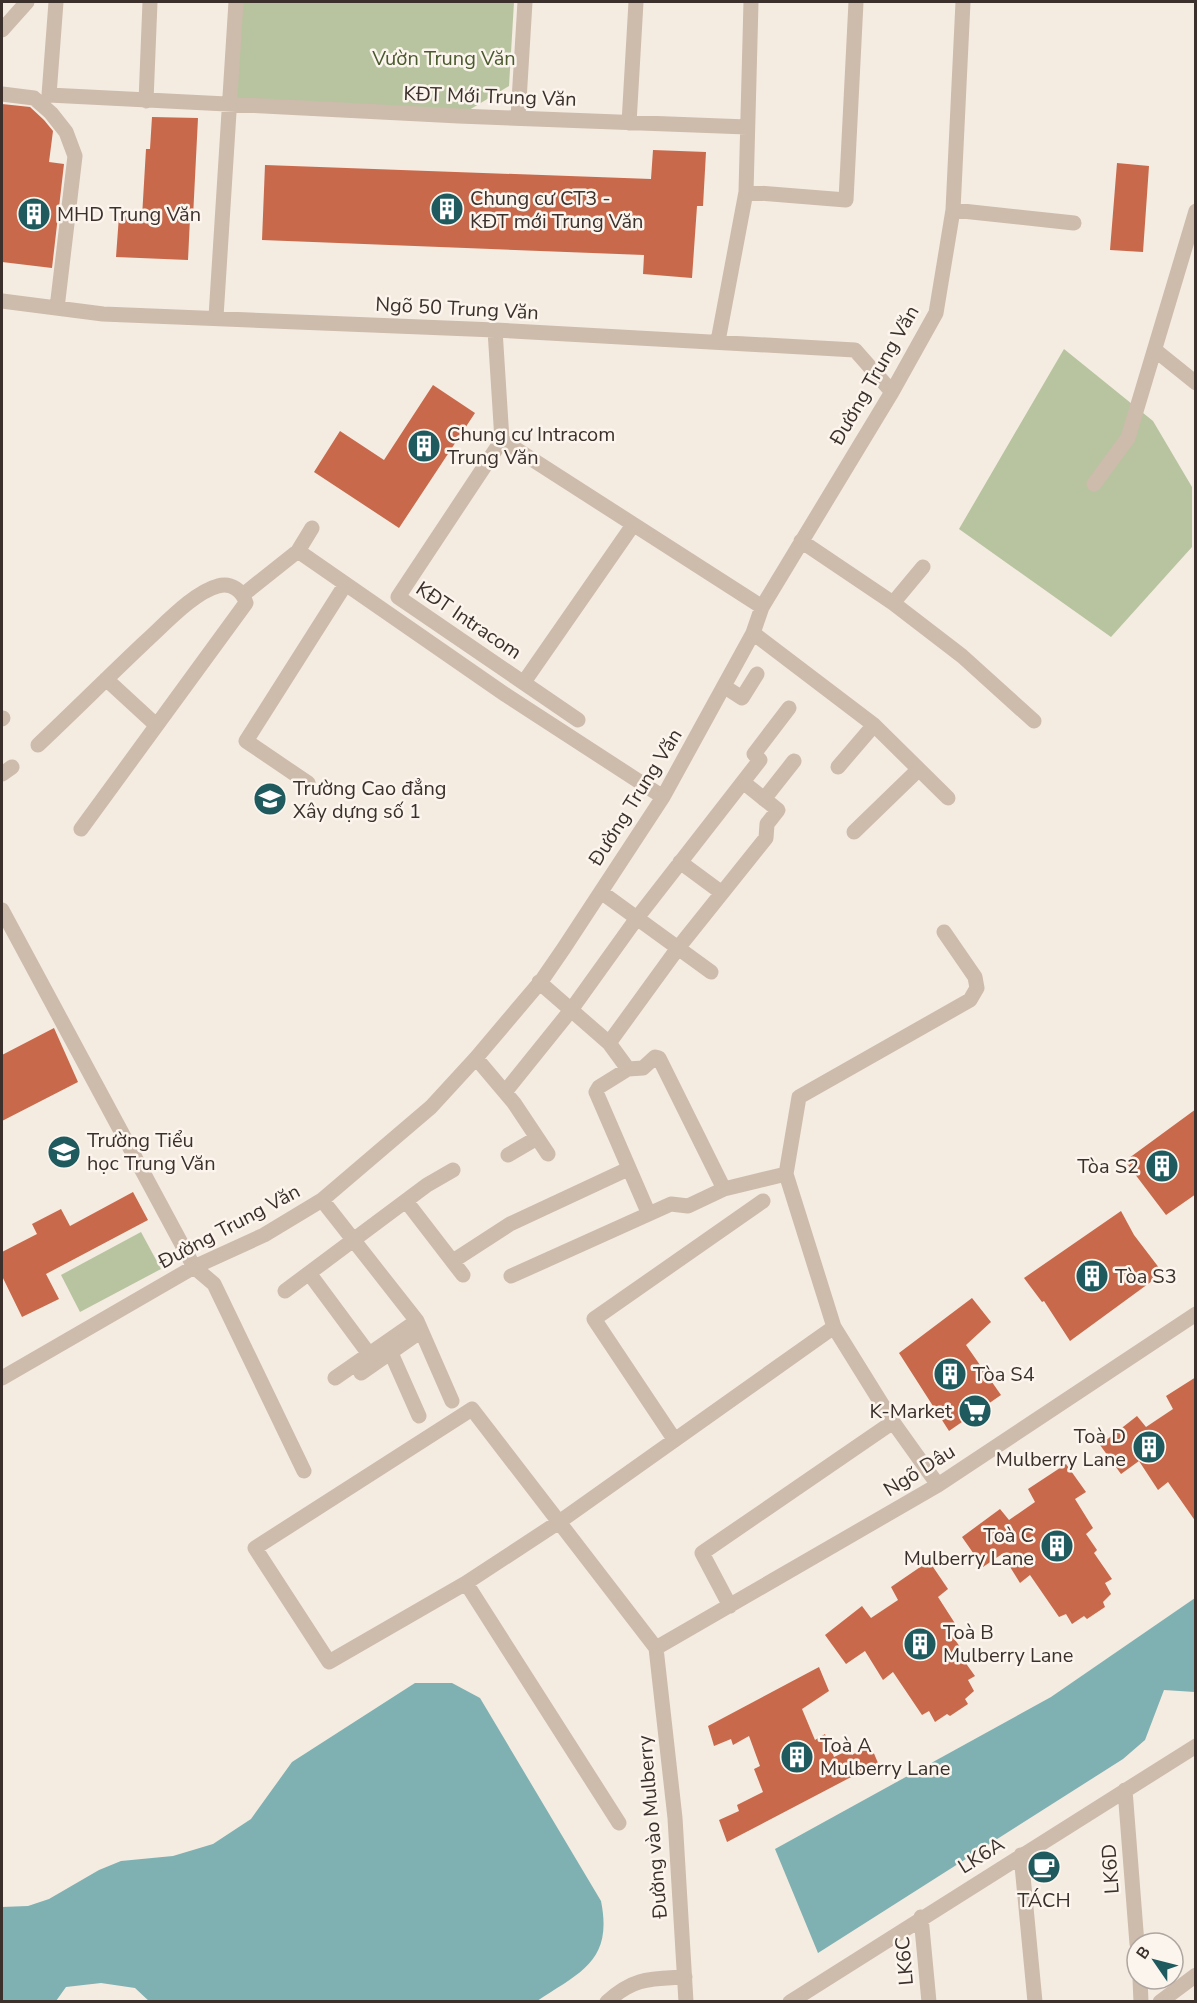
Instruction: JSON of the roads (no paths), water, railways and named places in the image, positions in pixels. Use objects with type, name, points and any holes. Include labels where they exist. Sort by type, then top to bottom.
[{"type":"street","points":[[2,30],[27,2]]},
{"type":"street","name":"KĐT Mới Trung Văn","points":[[56,2],[49,95],[459,116],[747,127]]},
{"type":"street","points":[[146,101],[150,2]]},
{"type":"street","points":[[216,317],[236,2]]},
{"type":"street","points":[[518,117],[525,2]]},
{"type":"street","points":[[629,123],[636,2]]},
{"type":"street","points":[[718,341],[746,192],[751,2]]},
{"type":"street","points":[[746,192],[846,201],[856,2]]},
{"type":"street","name":"Đường Trung Văn","points":[[2,1378],[194,1267],[264,1234],[322,1200],[431,1107],[476,1058],[538,982],[601,892],[663,797],[725,687],[753,633],[762,607],[936,313],[953,210],[963,2]]},
{"type":"street","points":[[2,94],[34,98],[51,113],[66,132],[75,156],[57,308]]},
{"type":"street","points":[[953,210],[1074,223]]},
{"type":"street","points":[[1094,484],[1128,438],[1155,350],[1190,254],[1196,211]]},
{"type":"street","name":"Ngõ 50 Trung Văn","points":[[2,301],[103,314],[495,330],[855,350],[891,392]]},
{"type":"street","points":[[495,330],[502,440],[762,607]]},
{"type":"street","points":[[1155,350],[1196,383]]},
{"type":"street","name":"KĐT Intracom","points":[[502,440],[398,597],[578,720]]},
{"type":"street","name":"KĐT Intracom","points":[[524,682],[633,525]]},
{"type":"street","points":[[244,594],[298,551],[312,528]]},
{"type":"street","points":[[801,541],[893,603],[962,656],[1034,721]]},
{"type":"street","points":[[298,551],[506,695],[663,797]]},
{"type":"street","points":[[893,603],[923,567]]},
{"type":"street","points":[[38,745],[172,617],[201,595],[219,585],[236,588],[244,594],[246,603],[81,829]]},
{"type":"street","points":[[308,783],[246,741],[345,585]]},
{"type":"street","points":[[753,633],[874,725],[948,798]]},
{"type":"street","points":[[725,687],[742,698],[757,674]]},
{"type":"street","points":[[106,679],[156,725]]},
{"type":"street","points":[[505,1092],[572,1010],[637,918],[760,760],[754,754],[789,708]]},
{"type":"street","points":[[838,767],[874,725]]},
{"type":"street","points":[[764,799],[794,761]]},
{"type":"street","points":[[854,832],[918,770]]},
{"type":"street","points":[[609,1043],[678,948],[766,838],[767,824],[778,810],[743,782]]},
{"type":"street","points":[[680,862],[722,893]]},
{"type":"street","points":[[601,892],[711,972]]},
{"type":"street","points":[[2,910],[194,1267],[214,1284],[304,1471]]},
{"type":"street","points":[[938,1485],[893,1422],[834,1327],[786,1174],[799,1097],[970,1000],[977,988],[975,976],[944,932]]},
{"type":"street","points":[[538,982],[609,1043],[628,1069]]},
{"type":"street","points":[[648,1212],[596,1092],[599,1087],[628,1069],[642,1068],[655,1056],[661,1060],[724,1189]]},
{"type":"street","points":[[476,1058],[505,1092],[548,1154]]},
{"type":"street","points":[[508,1155],[537,1138]]},
{"type":"street","points":[[453,1261],[510,1224],[628,1168]]},
{"type":"street","points":[[285,1291],[406,1201],[453,1170]]},
{"type":"street","points":[[511,1276],[648,1212],[671,1204],[688,1206],[724,1189],[786,1174]]},
{"type":"street","points":[[322,1200],[419,1326],[452,1401]]},
{"type":"street","points":[[406,1201],[463,1275]]},
{"type":"street","points":[[674,1439],[594,1318],[763,1201]]},
{"type":"street","points":[[309,1273],[369,1354]]},
{"type":"street","name":"Ngõ Dâu","points":[[656,1648],[938,1485],[1196,1314]]},
{"type":"street","points":[[362,1373],[391,1353],[419,1326]]},
{"type":"street","points":[[335,1378],[369,1354],[419,1326]]},
{"type":"street","points":[[656,1648],[559,1522],[472,1409],[255,1548],[329,1662],[466,1583],[559,1522],[834,1327]]},
{"type":"street","points":[[391,1353],[419,1416]]},
{"type":"street","points":[[730,1606],[702,1553],[893,1422]]},
{"type":"street","points":[[466,1583],[619,1823]]},
{"type":"street","name":"Đường vào Mulberry","points":[[656,1648],[675,1818],[686,2001]]},
{"type":"street","name":"LK6A","points":[[790,2001],[809,1995],[921,1917],[1196,1746]]},
{"type":"street","name":"LK6D","points":[[1125,1790],[1136,1931]]},
{"type":"street","points":[[1021,1855],[1035,2001]]},
{"type":"street","name":"LK6C","points":[[921,1917],[929,2001]]},
{"type":"street","points":[[1160,2001],[1196,1975]]},
{"type":"street","points":[[608,2001],[622,1989],[641,1979],[685,1977]]},
{"type":"water","points":[[1195,1598],[1195,1692],[1164,1690],[1145,1740],[1123,1759],[818,1953],[775,1849],[1051,1697]]},
{"type":"water","points":[[415,1683],[452,1683],[480,1698],[601,1901],[604,1921],[602,1938],[598,1951],[580,1972],[537,2001],[150,2002],[135,1988],[101,1983],[66,1987],[56,2001],[2,2001],[2,1907],[28,1906],[49,1899],[99,1870],[121,1861],[173,1856],[213,1844],[251,1819],[292,1762]]},
{"type":"place","name":"Chung cư CT3 - KĐT mới Trung Văn","points":[[447,209]]},
{"type":"place","name":"MHD Trung Văn","points":[[34,214]]},
{"type":"place","name":"Chung cư Intracom Trung Văn","points":[[424,446]]},
{"type":"place","name":"Trường Cao đẳng Xây dựng số 1","points":[[270,799]]},
{"type":"place","name":"Trường Tiểu học Trung Văn","points":[[64,1152]]},
{"type":"place","name":"Tòa S2","points":[[1162,1166]]},
{"type":"place","name":"Tòa S3","points":[[1092,1276]]},
{"type":"place","name":"Tòa S4","points":[[950,1374]]},
{"type":"place","name":"K-Market","points":[[975,1411]]},
{"type":"place","name":"Toà D Mulberry Lane","points":[[1149,1447]]},
{"type":"place","name":"Toà C Mulberry Lane","points":[[1057,1546]]},
{"type":"place","name":"Toà B Mulberry Lane","points":[[920,1644]]},
{"type":"place","name":"Toà A Mulberry Lane","points":[[797,1757]]},
{"type":"place","name":"TÁCH","points":[[1044,1867]]},
{"type":"park label","name":"Vườn Trung Văn","points":[[444,58]]}]
